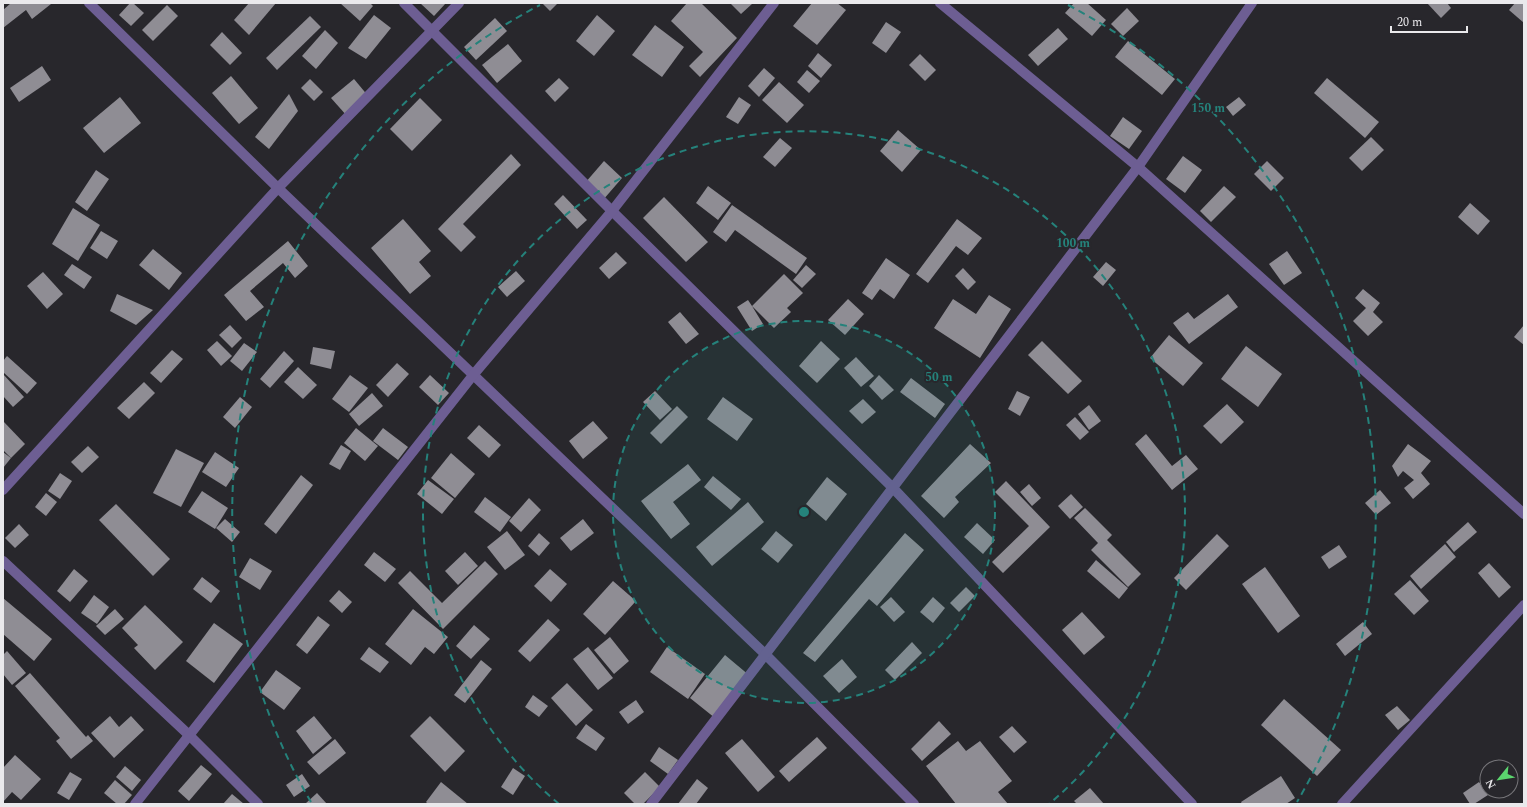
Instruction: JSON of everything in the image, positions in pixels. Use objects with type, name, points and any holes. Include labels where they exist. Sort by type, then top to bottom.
[{"type":"street","points":[[89,3],[278,188],[766,655],[914,804]]},
{"type":"street","points":[[404,3],[612,211],[893,488],[1192,804]]},
{"type":"street","points":[[3,490],[278,188],[459,3]]},
{"type":"street","points":[[134,804],[474,374],[612,211],[774,3]]},
{"type":"street","points":[[940,3],[1138,166],[1524,514]]},
{"type":"street","points":[[651,804],[1138,166],[1252,3]]},
{"type":"street","points":[[3,561],[189,735],[258,804]]},
{"type":"street","points":[[1342,804],[1524,605]]},
{"type":"building","points":[[11,3],[51,4],[32,19],[26,10],[3,28],[3,10]]},
{"type":"building","points":[[130,3],[133,3],[144,13],[131,26],[119,15]]},
{"type":"building","points":[[249,3],[276,3],[249,35],[234,20]]},
{"type":"building","points":[[340,3],[370,3],[373,6],[360,21]]},
{"type":"building","points":[[420,3],[446,3],[434,16]]},
{"type":"building","points":[[542,3],[558,3],[550,11]]},
{"type":"building","points":[[687,3],[701,3],[737,38],[700,77],[689,66],[703,52],[671,21]]},
{"type":"building","points":[[730,3],[753,3],[741,14]]},
{"type":"building","points":[[812,3],[837,3],[846,10],[817,45],[793,26]]},
{"type":"building","points":[[1074,3],[1087,3],[1106,20],[1092,36],[1065,13]]},
{"type":"building","points":[[1427,3],[1447,3],[1451,8],[1441,18]]},
{"type":"building","points":[[1515,3],[1524,3],[1524,23],[1509,10]]},
{"type":"building","points":[[167,5],[178,16],[153,41],[142,30]]},
{"type":"building","points":[[1127,8],[1139,21],[1123,36],[1111,24]]},
{"type":"building","points":[[374,15],[391,28],[366,59],[348,48]]},
{"type":"building","points":[[597,15],[615,31],[594,56],[576,41]]},
{"type":"building","points":[[310,16],[321,27],[277,70],[266,58]]},
{"type":"building","points":[[495,18],[507,31],[476,60],[464,47]]},
{"type":"building","points":[[886,22],[901,32],[886,53],[872,43]]},
{"type":"building","points":[[655,25],[684,47],[662,77],[632,55]]},
{"type":"building","points":[[1058,28],[1068,39],[1038,66],[1028,55]]},
{"type":"building","points":[[325,30],[338,43],[316,69],[302,56]]},
{"type":"building","points":[[222,32],[242,53],[230,65],[210,45]]},
{"type":"building","points":[[1128,41],[1175,79],[1162,95],[1115,57]]},
{"type":"building","points":[[508,44],[522,61],[497,83],[482,65]]},
{"type":"building","points":[[818,53],[832,65],[821,78],[808,66]]},
{"type":"building","points":[[920,54],[936,70],[925,81],[909,65]]},
{"type":"building","points":[[42,66],[51,80],[19,102],[10,88]]},
{"type":"building","points":[[764,68],[775,78],[759,97],[748,86]]},
{"type":"building","points":[[807,70],[820,81],[809,93],[797,82]]},
{"type":"building","points":[[231,76],[258,108],[239,124],[212,93]]},
{"type":"building","points":[[559,78],[569,88],[555,102],[545,91]]},
{"type":"building","points":[[1327,78],[1379,122],[1365,138],[1314,93]]},
{"type":"building","points":[[310,79],[323,92],[314,101],[301,88]]},
{"type":"building","points":[[354,79],[369,97],[347,116],[331,98]]},
{"type":"building","points":[[779,82],[804,105],[787,123],[762,100]]},
{"type":"building","points":[[289,94],[298,111],[269,149],[255,137]]},
{"type":"building","points":[[120,97],[141,123],[104,153],[83,128]]},
{"type":"building","points":[[739,97],[751,105],[738,124],[726,117]]},
{"type":"building","points":[[1239,97],[1246,105],[1233,116],[1226,107]]},
{"type":"building","points":[[420,98],[442,120],[412,151],[390,129]]},
{"type":"building","points":[[1123,117],[1142,131],[1129,149],[1110,136]]},
{"type":"building","points":[[898,130],[921,150],[902,172],[880,151]]},
{"type":"building","points":[[1371,137],[1384,150],[1362,171],[1349,158]]},
{"type":"building","points":[[780,138],[792,148],[775,167],[763,157]]},
{"type":"building","points":[[511,154],[521,165],[463,224],[476,237],[461,252],[438,229]]},
{"type":"building","points":[[1183,156],[1202,170],[1185,193],[1166,179]]},
{"type":"building","points":[[604,161],[622,178],[603,200],[585,183]]},
{"type":"building","points":[[1267,161],[1284,178],[1271,191],[1254,174]]},
{"type":"building","points":[[96,170],[109,179],[87,211],[75,202]]},
{"type":"building","points":[[708,186],[731,203],[718,220],[696,203]]},
{"type":"building","points":[[1224,186],[1236,197],[1211,222],[1200,211]]},
{"type":"building","points":[[563,195],[587,220],[577,229],[554,204]]},
{"type":"building","points":[[664,197],[708,242],[686,262],[643,218]]},
{"type":"building","points":[[1470,203],[1490,221],[1478,235],[1458,217]]},
{"type":"building","points":[[732,205],[807,258],[796,274],[735,230],[726,242],[713,232]]},
{"type":"building","points":[[73,208],[100,225],[78,261],[52,244]]},
{"type":"building","points":[[403,219],[431,251],[419,262],[431,276],[410,294],[371,248]]},
{"type":"building","points":[[957,219],[982,238],[968,255],[956,246],[928,283],[916,274]]},
{"type":"building","points":[[101,231],[118,241],[107,259],[90,248]]},
{"type":"building","points":[[288,241],[308,266],[295,278],[283,263],[250,291],[264,307],[246,321],[224,295]]},
{"type":"building","points":[[153,249],[182,273],[169,290],[139,265]]},
{"type":"building","points":[[1287,251],[1302,273],[1284,285],[1269,264]]},
{"type":"building","points":[[616,252],[627,263],[609,279],[599,268]]},
{"type":"building","points":[[886,258],[910,275],[894,299],[880,289],[872,300],[862,293]]},
{"type":"building","points":[[1106,262],[1116,270],[1103,286],[1093,277]]},
{"type":"building","points":[[72,264],[92,277],[84,289],[64,275]]},
{"type":"building","points":[[806,265],[816,274],[802,288],[793,280]]},
{"type":"building","points":[[963,268],[976,282],[968,290],[955,276]]},
{"type":"building","points":[[516,271],[525,281],[507,297],[498,287]]},
{"type":"building","points":[[43,272],[63,294],[47,309],[27,286]]},
{"type":"building","points":[[784,274],[803,293],[787,308],[791,312],[774,328],[752,306]]},
{"type":"building","points":[[1363,289],[1380,303],[1373,312],[1383,322],[1368,336],[1353,321],[1366,308],[1355,298]]},
{"type":"building","points":[[117,294],[153,310],[136,325],[110,311]]},
{"type":"building","points":[[1228,294],[1238,307],[1189,344],[1173,323],[1188,312],[1194,319]]},
{"type":"building","points":[[989,295],[1011,309],[980,358],[934,328],[953,299],[976,314]]},
{"type":"building","points":[[848,299],[864,314],[845,335],[828,320]]},
{"type":"building","points":[[748,300],[763,324],[752,331],[737,307]]},
{"type":"building","points":[[680,312],[699,334],[686,344],[668,322]]},
{"type":"building","points":[[230,325],[242,338],[232,348],[219,335]]},
{"type":"building","points":[[1524,325],[1524,345],[1514,337]]},
{"type":"building","points":[[1169,335],[1203,363],[1183,386],[1150,358]]},
{"type":"building","points":[[217,341],[232,356],[221,366],[207,350]]},
{"type":"building","points":[[821,341],[840,359],[817,383],[799,366]]},
{"type":"building","points":[[1042,341],[1082,381],[1068,394],[1028,355]]},
{"type":"building","points":[[244,343],[257,352],[242,371],[230,361]]},
{"type":"building","points":[[1246,346],[1282,374],[1258,407],[1221,379]]},
{"type":"building","points":[[313,347],[335,351],[331,369],[310,364]]},
{"type":"building","points":[[172,350],[183,359],[161,383],[150,373]]},
{"type":"building","points":[[284,351],[294,361],[270,388],[260,379]]},
{"type":"building","points":[[7,356],[37,383],[27,394],[3,372],[3,361]]},
{"type":"building","points":[[856,357],[874,376],[861,387],[844,368]]},
{"type":"building","points":[[397,363],[409,374],[388,397],[376,385]]},
{"type":"building","points":[[298,367],[317,385],[303,399],[284,382]]},
{"type":"building","points":[[3,374],[24,397],[13,407],[3,396]]},
{"type":"building","points":[[350,375],[368,388],[349,412],[332,399]]},
{"type":"building","points":[[430,375],[449,393],[438,405],[419,387]]},
{"type":"building","points":[[879,375],[894,390],[882,400],[869,386]]},
{"type":"building","points":[[911,378],[945,404],[935,418],[900,392]]},
{"type":"building","points":[[144,382],[155,393],[129,419],[117,408]]},
{"type":"building","points":[[655,391],[672,409],[660,420],[643,402]]},
{"type":"building","points":[[1017,391],[1030,397],[1020,416],[1008,409]]},
{"type":"building","points":[[372,393],[383,406],[359,426],[349,414]]},
{"type":"building","points":[[240,397],[252,407],[235,428],[223,417]]},
{"type":"building","points":[[723,397],[753,419],[737,441],[707,419]]},
{"type":"building","points":[[863,399],[876,412],[862,424],[849,411]]},
{"type":"building","points":[[1227,404],[1244,422],[1221,444],[1203,426]]},
{"type":"building","points":[[1089,405],[1101,421],[1089,430],[1078,414]]},
{"type":"building","points":[[677,406],[688,417],[661,444],[650,433]]},
{"type":"building","points":[[1075,417],[1089,432],[1080,440],[1066,425]]},
{"type":"building","points":[[3,421],[25,444],[11,458],[3,450]]},
{"type":"building","points":[[593,421],[608,438],[583,459],[569,441]]},
{"type":"building","points":[[479,425],[501,445],[489,458],[467,438]]},
{"type":"building","points":[[356,428],[378,446],[365,461],[344,443]]},
{"type":"building","points":[[383,428],[408,447],[398,460],[373,441]]},
{"type":"building","points":[[1146,434],[1172,466],[1186,455],[1198,469],[1172,490],[1135,444]]},
{"type":"building","points":[[970,444],[991,463],[955,497],[959,502],[944,518],[921,496]]},
{"type":"building","points":[[1408,444],[1431,461],[1421,473],[1430,484],[1413,499],[1404,488],[1414,480],[1403,471],[1398,477],[1392,466]]},
{"type":"building","points":[[341,445],[351,451],[340,470],[329,464]]},
{"type":"building","points":[[88,446],[99,457],[82,473],[71,462]]},
{"type":"building","points":[[176,449],[204,463],[181,507],[153,493]]},
{"type":"building","points":[[3,452],[11,458],[3,468]]},
{"type":"building","points":[[215,452],[239,468],[226,487],[202,472]]},
{"type":"building","points":[[451,453],[475,474],[455,498],[431,478]]},
{"type":"building","points":[[688,464],[701,480],[673,502],[690,524],[671,539],[641,501]]},
{"type":"building","points":[[60,473],[72,481],[60,499],[48,491]]},
{"type":"building","points":[[301,475],[313,485],[276,534],[264,524]]},
{"type":"building","points":[[713,476],[741,499],[731,510],[704,487]]},
{"type":"building","points":[[827,477],[847,494],[826,521],[806,504]]},
{"type":"building","points":[[428,480],[454,499],[442,514],[417,494]]},
{"type":"building","points":[[1006,481],[1050,527],[1003,573],[992,562],[1029,526],[995,492]]},
{"type":"building","points":[[1029,484],[1041,498],[1032,506],[1020,492]]},
{"type":"building","points":[[1380,490],[1391,503],[1376,515],[1365,503]]},
{"type":"building","points":[[202,491],[228,508],[215,529],[188,512]]},
{"type":"building","points":[[46,493],[57,502],[46,516],[35,507]]},
{"type":"building","points":[[1071,494],[1083,507],[1070,519],[1058,506]]},
{"type":"building","points":[[485,497],[511,517],[500,532],[474,512]]},
{"type":"building","points":[[529,498],[541,510],[521,532],[509,521]]},
{"type":"building","points":[[748,502],[764,522],[712,566],[696,547]]},
{"type":"building","points":[[116,504],[170,559],[153,576],[99,520]]},
{"type":"building","points":[[1085,508],[1112,535],[1107,540],[1141,574],[1128,587],[1091,550],[1098,543],[1074,518]]},
{"type":"building","points":[[225,519],[240,532],[232,542],[216,528]]},
{"type":"building","points":[[583,519],[594,533],[571,551],[560,538]]},
{"type":"building","points":[[1468,522],[1477,532],[1454,552],[1446,542]]},
{"type":"building","points":[[977,523],[995,540],[983,554],[964,537]]},
{"type":"building","points":[[19,524],[29,535],[15,548],[5,538]]},
{"type":"building","points":[[507,531],[525,555],[505,570],[487,547]]},
{"type":"building","points":[[776,531],[793,545],[778,563],[761,549]]},
{"type":"building","points":[[539,533],[550,543],[539,556],[528,546]]},
{"type":"building","points":[[905,533],[924,550],[877,606],[869,599],[815,662],[803,653]]},
{"type":"building","points":[[1217,534],[1229,546],[1186,590],[1174,578]]},
{"type":"building","points":[[1445,544],[1456,557],[1421,589],[1410,576]]},
{"type":"building","points":[[1339,545],[1347,557],[1329,569],[1321,557]]},
{"type":"building","points":[[374,552],[396,569],[385,582],[364,565]]},
{"type":"building","points":[[465,552],[478,566],[458,585],[445,571]]},
{"type":"building","points":[[250,558],[272,571],[260,590],[239,577]]},
{"type":"building","points":[[1096,560],[1128,588],[1119,599],[1087,571]]},
{"type":"building","points":[[485,561],[498,574],[443,629],[398,583],[410,571],[442,603]]},
{"type":"building","points":[[1489,563],[1511,587],[1499,598],[1478,573]]},
{"type":"building","points":[[1265,567],[1300,616],[1278,633],[1242,584]]},
{"type":"building","points":[[74,569],[88,581],[70,602],[57,591]]},
{"type":"building","points":[[550,569],[567,584],[551,602],[534,586]]},
{"type":"building","points":[[202,577],[220,591],[211,603],[193,589]]},
{"type":"building","points":[[1410,580],[1429,601],[1414,615],[1394,594]]},
{"type":"building","points":[[613,581],[636,601],[605,635],[583,614]]},
{"type":"building","points":[[966,587],[975,596],[959,612],[950,603]]},
{"type":"building","points":[[339,590],[352,602],[342,613],[329,601]]},
{"type":"building","points":[[94,595],[109,607],[97,624],[81,613]]},
{"type":"building","points":[[891,597],[905,612],[894,622],[880,607]]},
{"type":"building","points":[[933,597],[945,608],[933,623],[920,612]]},
{"type":"building","points":[[3,598],[52,639],[34,661],[3,634]]},
{"type":"building","points":[[145,605],[183,642],[155,670],[134,648],[138,645],[122,628]]},
{"type":"building","points":[[115,609],[124,619],[105,635],[96,626]]},
{"type":"building","points":[[413,609],[448,637],[434,654],[425,647],[411,665],[385,644]]},
{"type":"building","points":[[1082,612],[1105,637],[1084,655],[1062,630]]},
{"type":"building","points":[[318,616],[330,625],[307,654],[296,645]]},
{"type":"building","points":[[548,619],[560,630],[530,662],[518,651]]},
{"type":"building","points":[[1363,622],[1372,634],[1345,656],[1336,644]]},
{"type":"building","points":[[214,623],[243,644],[214,683],[186,661]]},
{"type":"building","points":[[474,625],[490,639],[471,659],[456,646]]},
{"type":"building","points":[[610,637],[629,661],[614,674],[594,650]]},
{"type":"building","points":[[912,642],[922,653],[895,680],[885,670]]},
{"type":"building","points":[[369,647],[389,662],[380,673],[360,659]]},
{"type":"building","points":[[588,647],[613,678],[598,690],[573,659]]},
{"type":"building","points":[[667,647],[705,674],[688,699],[650,672]]},
{"type":"building","points":[[7,651],[26,673],[12,685],[3,674],[3,655]]},
{"type":"building","points":[[725,655],[750,676],[715,718],[690,698]]},
{"type":"building","points":[[842,659],[857,677],[839,693],[823,676]]},
{"type":"building","points":[[481,660],[492,669],[465,703],[454,695]]},
{"type":"building","points":[[276,670],[301,688],[284,710],[260,692]]},
{"type":"building","points":[[30,673],[86,737],[88,735],[93,741],[71,759],[56,741],[60,738],[15,686]]},
{"type":"building","points":[[567,683],[593,710],[576,726],[551,698]]},
{"type":"building","points":[[533,695],[548,706],[539,717],[525,707]]},
{"type":"building","points":[[1284,699],[1341,750],[1317,776],[1261,725]]},
{"type":"building","points":[[636,700],[644,712],[628,724],[619,712]]},
{"type":"building","points":[[1397,706],[1410,720],[1398,730],[1385,715]]},
{"type":"building","points":[[110,716],[119,727],[131,716],[144,730],[114,758],[91,733]]},
{"type":"building","points":[[314,716],[332,738],[313,754],[296,731]]},
{"type":"building","points":[[430,716],[465,751],[445,772],[410,736]]},
{"type":"building","points":[[939,721],[951,734],[922,761],[911,749]]},
{"type":"building","points":[[586,724],[605,738],[596,751],[576,738]]},
{"type":"building","points":[[1012,726],[1027,742],[1014,753],[999,737]]},
{"type":"building","points":[[817,737],[827,748],[789,782],[779,771]]},
{"type":"building","points":[[335,739],[346,753],[319,775],[307,762]]},
{"type":"building","points":[[742,739],[775,777],[758,792],[725,753]]},
{"type":"building","points":[[958,741],[966,751],[980,741],[1012,781],[998,792],[1008,804],[956,804],[926,766]]},
{"type":"building","points":[[659,747],[678,760],[668,774],[650,761]]},
{"type":"building","points":[[15,755],[41,779],[21,800],[12,792],[3,802],[3,768]]},
{"type":"building","points":[[201,765],[212,774],[189,801],[178,791]]},
{"type":"building","points":[[125,766],[141,780],[132,791],[116,777]]},
{"type":"building","points":[[513,768],[525,776],[513,795],[501,787]]},
{"type":"building","points":[[70,772],[82,779],[69,800],[57,793]]},
{"type":"building","points":[[645,772],[660,787],[643,804],[635,804],[624,793]]},
{"type":"building","points":[[302,774],[310,786],[294,797],[286,785]]},
{"type":"building","points":[[1281,776],[1295,798],[1286,804],[1242,804],[1241,802]]},
{"type":"building","points":[[697,779],[708,788],[696,804],[678,804]]},
{"type":"building","points":[[115,780],[132,795],[124,804],[117,804],[104,793]]},
{"type":"building","points":[[441,782],[468,804],[428,804],[426,802]]},
{"type":"building","points":[[1479,782],[1479,799],[1482,799],[1474,804],[1470,804],[1463,793]]},
{"type":"building","points":[[1090,788],[1104,804],[1077,804],[1074,801]]},
{"type":"building","points":[[317,793],[327,804],[305,804]]},
{"type":"building","points":[[232,794],[244,804],[223,804]]}]
